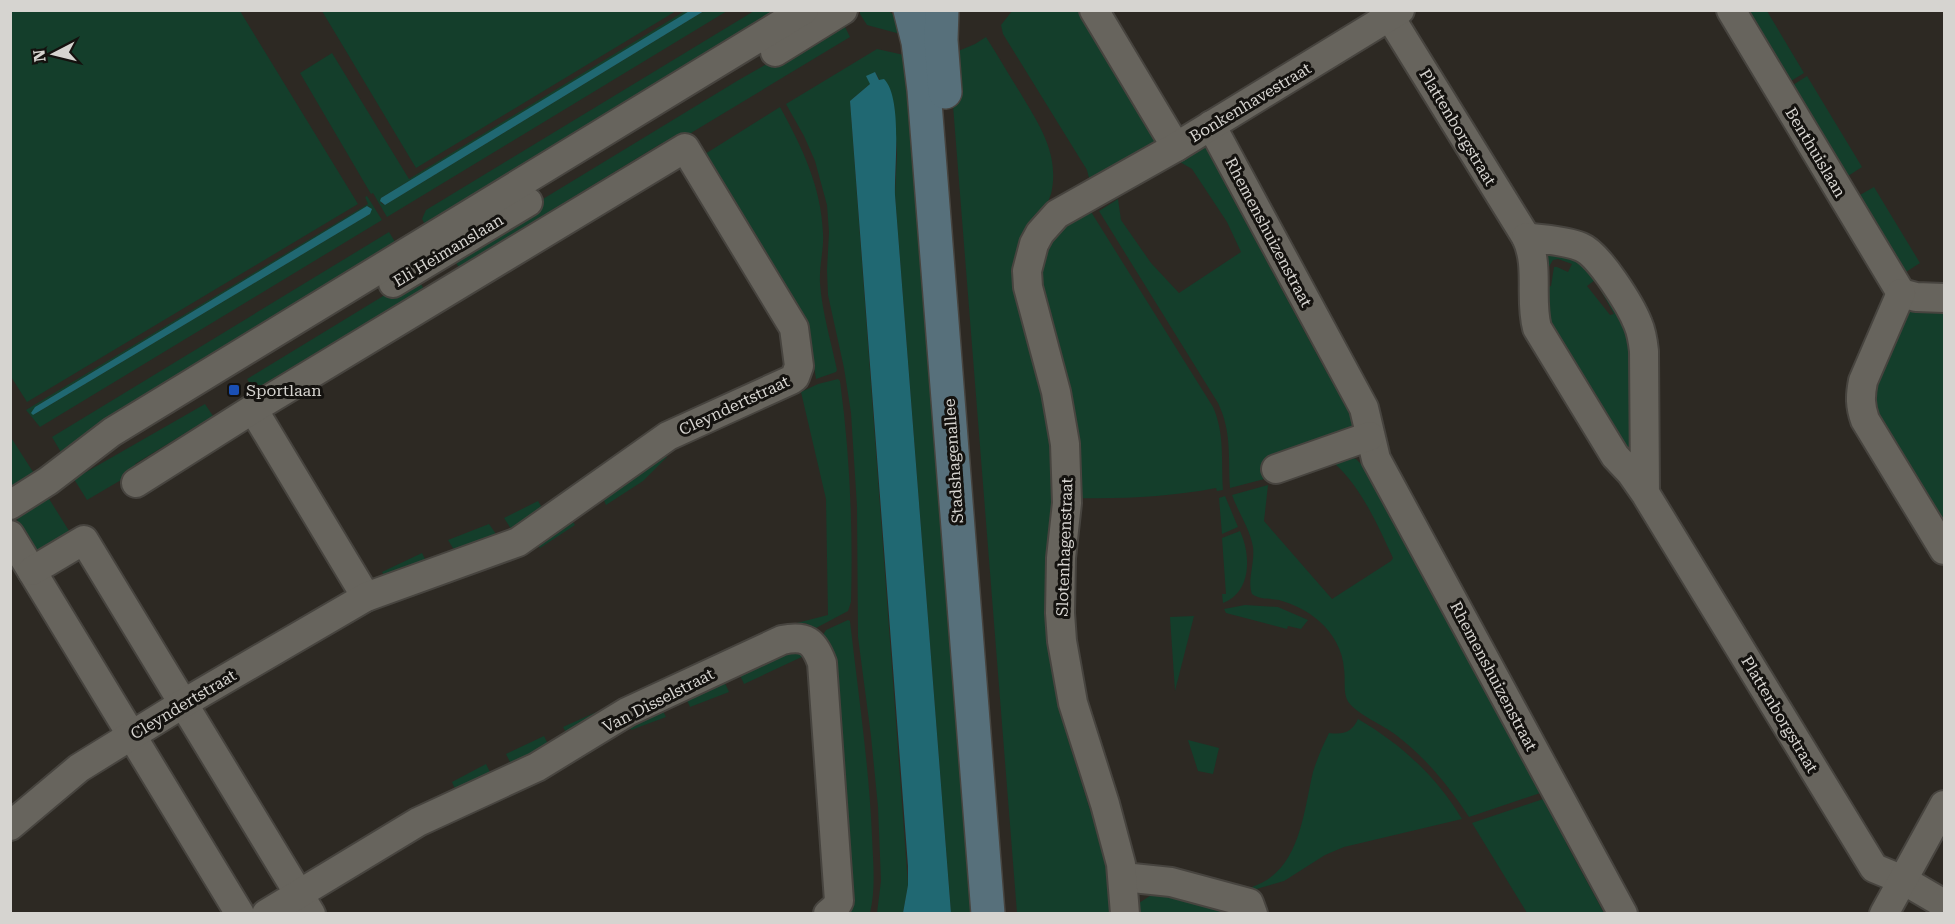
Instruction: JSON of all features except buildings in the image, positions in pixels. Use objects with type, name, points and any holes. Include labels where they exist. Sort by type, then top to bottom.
[{"type":"main road","name":"Stadshagenallee","points":[[910,10],[918,42],[924,90],[988,914]]},
{"type":"main road","name":"Stadshagenallee","points":[[942,10],[941,40],[1010,914]]},
{"type":"street","name":"Eli Heimanslaan","points":[[10,505],[48,482],[120,449],[804,10]]},
{"type":"street","name":"Eli Heimanslaan","points":[[431,249],[843,10]]},
{"type":"street","name":"Bonkenhavestraat","points":[[1094,10],[1176,147],[1395,14]]},
{"type":"street","name":"Benthuislaan","points":[[1731,10],[1901,293]]},
{"type":"street","name":"Plattenborgstraat","points":[[1395,14],[1526,237],[1533,258],[1533,311],[1537,328],[1615,456],[1645,493],[1874,868],[1903,880],[1944,904]]},
{"type":"street","name":"Rhemenshuizenstraat","points":[[1211,125],[1364,408],[1376,459],[1623,914]]},
{"type":"street","name":"Slotenhagenstraat","points":[[1125,914],[1121,864],[1105,804],[1073,703],[1062,641],[1061,558],[1067,503],[1065,444],[1056,392],[1031,300],[1027,271],[1034,244],[1057,213],[1176,147]]},
{"type":"street","name":"Cleyndertstraat","points":[[10,826],[79,768],[184,703],[366,597],[518,542],[668,436],[791,380],[799,366],[794,328],[685,148],[253,409],[136,483]]},
{"type":"street","points":[[1526,237],[1583,247],[1593,254],[1638,322],[1644,351],[1645,493]]},
{"type":"street","points":[[431,249],[454,288]]},
{"type":"street","points":[[1944,298],[1916,297],[1901,293],[1863,381],[1860,396],[1865,420],[1944,550]]},
{"type":"street","points":[[253,409],[366,597]]},
{"type":"street","points":[[1276,469],[1371,436]]},
{"type":"street","points":[[10,535],[240,914]]},
{"type":"street","points":[[32,571],[84,540],[305,903]]},
{"type":"street","name":"Van Disselstraat","points":[[266,914],[305,903],[418,822],[537,767],[627,712],[782,640],[793,638],[804,639],[812,643],[822,663],[839,901],[828,914]]},
{"type":"street","points":[[1884,914],[1944,805]]},
{"type":"street","points":[[1123,877],[1171,882],[1249,903],[1253,914]]},
{"type":"green space","points":[[10,11],[240,11],[358,204],[27,402],[10,375]]},
{"type":"green space","points":[[322,11],[676,11],[416,168]]},
{"type":"green space","points":[[685,11],[691,11],[381,198],[381,203],[385,205],[704,11],[727,11],[387,217],[373,193],[371,194],[300,73],[332,53],[409,179]]},
{"type":"green space","points":[[754,11],[793,11],[429,232],[422,219],[426,210]]},
{"type":"green space","points":[[860,11],[890,12],[899,19],[904,35],[867,25]]},
{"type":"green space","points":[[1012,11],[1087,11],[1152,119],[1145,124],[1151,135],[1159,131],[1163,140],[1087,189],[1089,178],[1087,170],[1003,34],[1001,25]]},
{"type":"green space","points":[[1747,11],[1767,11],[1804,73],[1791,81]]},
{"type":"green space","points":[[842,21],[850,37],[666,148],[662,143],[462,265],[465,271],[462,272],[451,255],[737,81]]},
{"type":"green space","points":[[986,37],[1041,129],[1053,166],[1051,194],[1015,289],[1046,411],[1051,452],[1058,698],[1067,736],[1101,845],[1108,844],[1117,913],[1017,913],[949,55]]},
{"type":"green space","points":[[877,49],[913,57],[982,913],[951,913],[895,195],[897,154],[894,104],[875,72],[870,84],[850,101],[908,885],[903,913],[877,913],[881,881],[878,807],[858,637],[857,506],[851,413],[828,295],[827,205],[815,161],[786,104]]},
{"type":"green space","points":[[1807,76],[1862,167],[1848,176],[1793,85]]},
{"type":"green space","points":[[780,107],[809,167],[819,199],[823,239],[821,294],[837,370],[816,379],[808,328],[705,154]]},
{"type":"green space","points":[[1207,145],[1230,181],[1225,184],[1327,373],[1333,371],[1357,428],[1272,477],[1230,488],[1226,424],[1218,403],[1099,211],[1118,199],[1121,220],[1151,263],[1179,293],[1241,252],[1227,222],[1192,169],[1180,162]]},
{"type":"green space","points":[[1874,187],[1920,263],[1906,272],[1860,195]]},
{"type":"green space","points":[[367,196],[382,220],[40,427],[26,410],[368,204],[365,197]],"holes":[[[367,206],[370,207],[370,214],[33,415],[35,407]]]},
{"type":"green space","points":[[1088,207],[1213,407],[1221,437],[1223,490],[1217,491],[1216,488],[1146,497],[1075,498],[1036,296],[1043,240]]},
{"type":"green space","points":[[389,232],[400,250],[62,454],[52,437]]},
{"type":"green space","points":[[1544,253],[1575,254],[1595,280],[1587,286],[1610,315],[1614,314],[1596,282],[1634,332],[1635,445],[1630,453],[1541,315]],"holes":[[[1558,259],[1572,264],[1568,272],[1554,267],[1551,286],[1546,287],[1547,270],[1553,260]]]},
{"type":"green space","points":[[416,276],[427,294],[412,303],[408,298],[254,390],[247,379]]},
{"type":"green space","points":[[1944,307],[1944,536],[1868,404],[1907,310]]},
{"type":"green space","points":[[838,379],[848,464],[852,547],[851,602],[848,611],[816,628],[805,623],[797,623],[828,615],[826,499],[801,392],[818,384]]},
{"type":"green space","points":[[205,404],[213,416],[135,464],[138,470],[87,500],[74,479]]},
{"type":"green space","points":[[10,436],[35,475],[10,489]]},
{"type":"green space","points":[[663,452],[667,457],[643,481],[606,505],[603,498]]},
{"type":"green space","points":[[1349,457],[1361,464],[1368,461],[1379,482],[1374,486],[1439,607],[1445,604],[1471,652],[1466,656],[1513,743],[1519,740],[1546,791],[1469,817],[1427,762],[1396,735],[1350,704],[1345,692],[1342,656],[1333,637],[1324,626],[1310,614],[1295,606],[1252,594],[1250,583],[1253,547],[1232,495],[1268,485],[1264,521],[1332,599],[1391,561],[1393,558],[1361,495],[1333,462]]},
{"type":"green space","points":[[46,494],[71,534],[34,552],[20,532],[18,519],[26,508]]},
{"type":"green space","points":[[1225,496],[1238,527],[1222,534],[1219,498]]},
{"type":"green space","points":[[538,501],[544,511],[513,532],[504,518]]},
{"type":"green space","points":[[571,519],[575,525],[540,548],[537,543]]},
{"type":"green space","points":[[489,524],[497,540],[456,553],[448,540]]},
{"type":"green space","points":[[1240,531],[1247,561],[1244,582],[1233,598],[1223,603],[1222,594],[1226,594],[1222,538]]},
{"type":"green space","points":[[422,553],[427,563],[386,579],[382,572]]},
{"type":"green space","points":[[1245,605],[1278,607],[1308,620],[1301,629],[1288,626],[1287,629],[1226,613],[1224,609]]},
{"type":"green space","points":[[1194,616],[1175,691],[1170,617]]},
{"type":"green space","points":[[850,621],[860,702],[871,809],[874,875],[870,913],[842,913],[827,641],[823,635],[826,630]]},
{"type":"green space","points":[[785,649],[808,654],[744,684],[739,673]]},
{"type":"green space","points":[[724,681],[729,692],[690,707],[686,698]]},
{"type":"green space","points":[[662,709],[666,717],[631,730],[629,725]]},
{"type":"green space","points":[[601,710],[603,713],[568,736],[563,727]]},
{"type":"green space","points":[[1358,719],[1389,739],[1416,762],[1441,789],[1462,819],[1344,847],[1325,855],[1284,881],[1253,890],[1252,887],[1268,879],[1290,855],[1302,823],[1313,772],[1329,733],[1347,732]]},
{"type":"green space","points":[[544,736],[549,746],[511,764],[506,754]]},
{"type":"green space","points":[[1188,740],[1219,748],[1213,774],[1198,771]]},
{"type":"green space","points":[[486,764],[491,774],[456,791],[452,782]]},
{"type":"green space","points":[[1549,797],[1572,839],[1566,843],[1604,913],[1527,913],[1472,823]]},
{"type":"green space","points":[[1156,892],[1244,914],[1134,914],[1139,903]]},
{"type":"water","points":[[691,10],[704,11],[385,205],[380,201],[381,198]]},
{"type":"water","points":[[875,72],[879,80],[884,79],[890,88],[896,117],[895,195],[951,913],[903,913],[908,885],[908,866],[850,101],[870,84],[866,76]]},
{"type":"water","points":[[367,206],[372,209],[370,214],[33,415],[31,413],[35,407]]},
{"type":"place","name":"Sportlaan","points":[[234,390]]}]
